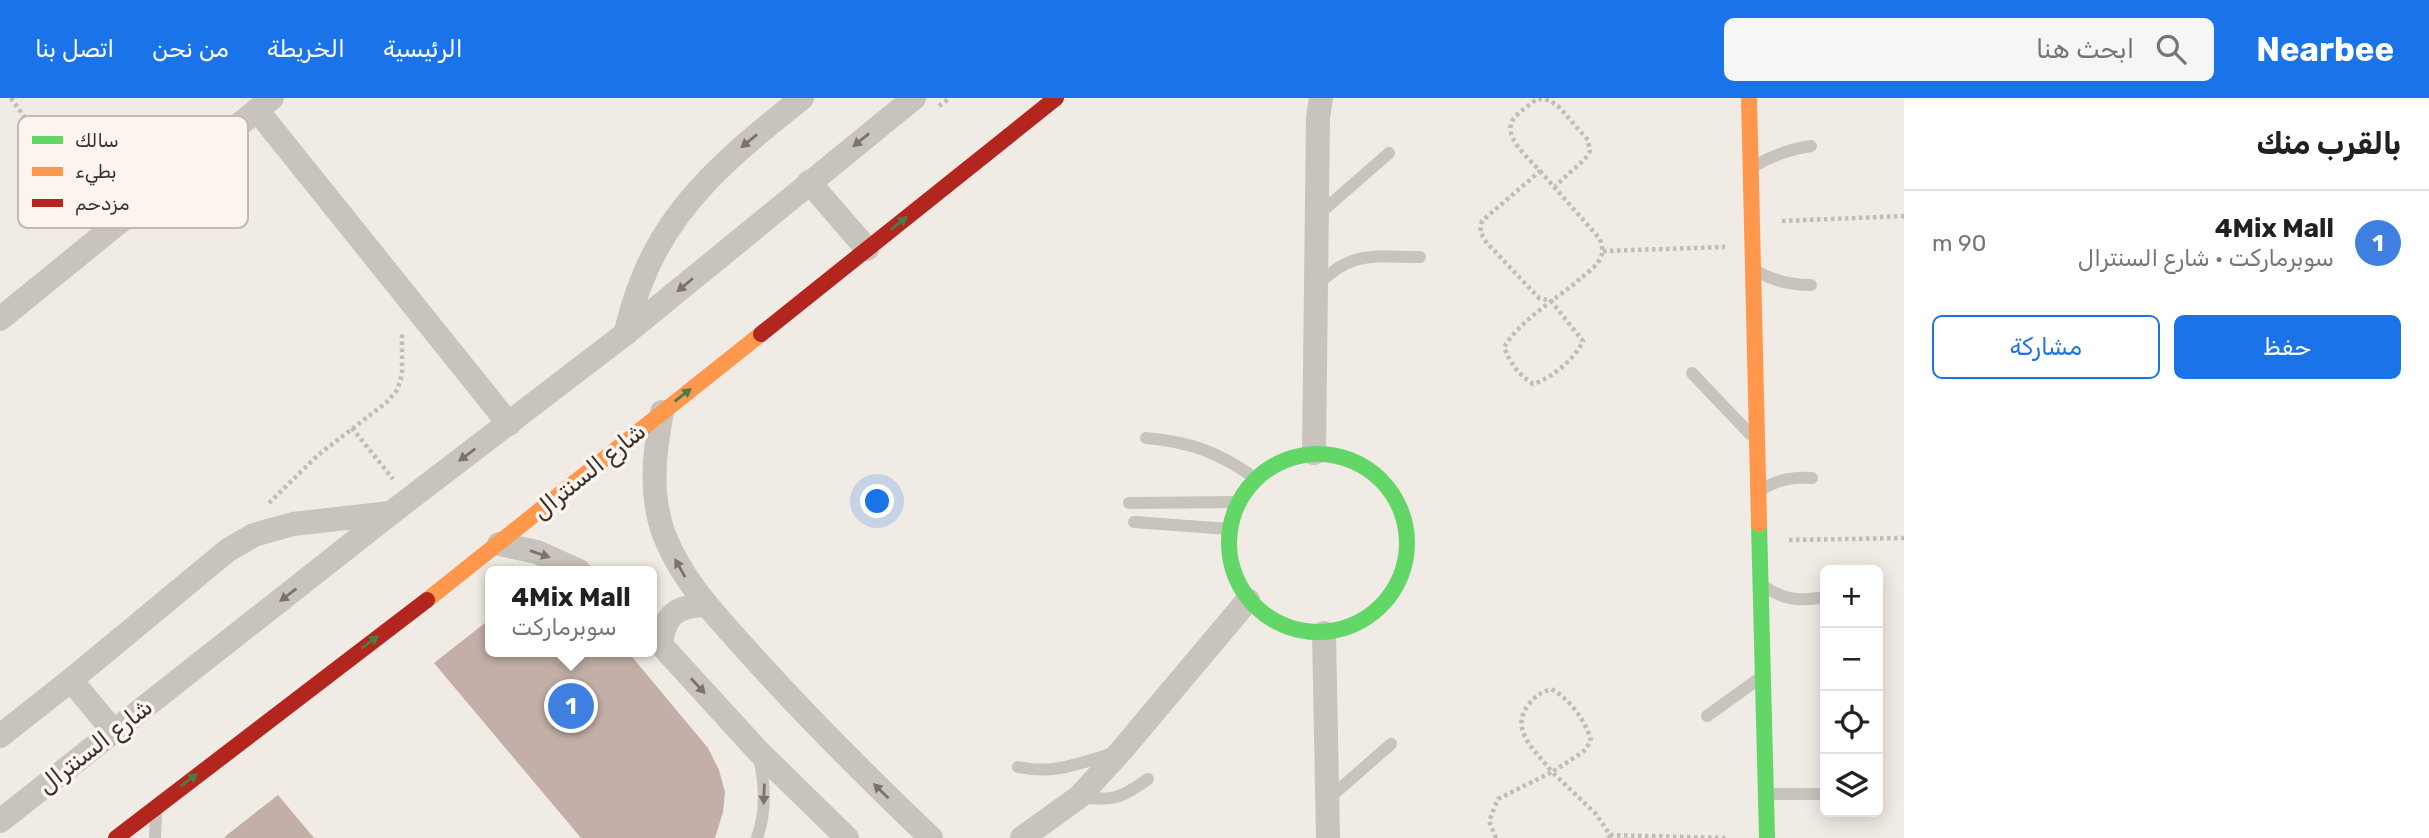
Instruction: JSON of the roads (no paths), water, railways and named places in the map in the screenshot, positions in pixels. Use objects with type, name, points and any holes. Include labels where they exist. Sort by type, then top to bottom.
[{"type":"street","points":[[625,334],[641,281],[653,257],[666,232],[698,188],[738,149],[802,98]]},
{"type":"street","name":"شارع السنترال","points":[[116,838],[499,544],[1056,98]]},
{"type":"street","points":[[1314,453],[1318,117],[1321,98]]},
{"type":"street","points":[[1749,98],[1767,838]]},
{"type":"street","points":[[248,118],[265,104],[509,424]]},
{"type":"street","name":"شارع السنترال","points":[[0,821],[400,506],[625,334],[809,182],[922,106]]},
{"type":"street","points":[[809,182],[867,249]]},
{"type":"street","points":[[0,319],[113,228]]},
{"type":"street","points":[[662,412],[654,452],[655,494],[664,534],[681,572],[706,605],[788,695],[872,782],[931,838]]},
{"type":"street","points":[[1314,453],[1342,456],[1367,468],[1388,486],[1402,511],[1408,538],[1405,566],[1394,592],[1375,613],[1351,627],[1324,633],[1302,631],[1282,625],[1264,614],[1248,600],[1235,578],[1228,554],[1229,529],[1237,502],[1255,478],[1282,460],[1314,453]]},
{"type":"street","points":[[0,736],[228,550],[254,535],[293,524],[400,506]]},
{"type":"street","points":[[499,544],[537,552],[568,566]]},
{"type":"street","points":[[1022,838],[1079,797],[1248,600]]},
{"type":"street","points":[[657,638],[673,614],[688,606],[706,605]]},
{"type":"street","points":[[1324,633],[1328,838]]},
{"type":"street","points":[[657,641],[757,750],[847,838]]},
{"type":"street","points":[[71,680],[114,732]]},
{"type":"street","points":[[1057,838],[1079,797]]},
{"type":"lane","points":[[1751,168],[1789,149],[1811,146]]},
{"type":"lane","points":[[1318,215],[1389,153]]},
{"type":"lane","points":[[1316,286],[1332,270],[1353,260],[1420,257]]},
{"type":"lane","points":[[1753,269],[1781,282],[1811,285]]},
{"type":"lane","points":[[1692,373],[1758,442]]},
{"type":"lane","points":[[1146,438],[1176,440],[1204,448],[1231,461],[1255,478]]},
{"type":"lane","points":[[1759,491],[1775,481],[1793,477],[1812,478]]},
{"type":"lane","points":[[1129,503],[1237,502]]},
{"type":"lane","points":[[1134,522],[1229,529]]},
{"type":"lane","points":[[1761,585],[1779,596],[1798,600],[1818,598]]},
{"type":"lane","points":[[1707,716],[1763,676]]},
{"type":"lane","points":[[1327,800],[1391,744]]},
{"type":"lane","points":[[757,750],[765,787],[757,838]]},
{"type":"lane","points":[[1018,767],[1037,772],[1057,771],[1121,751]]},
{"type":"lane","points":[[1079,797],[1106,800],[1118,798],[1148,779]]},
{"type":"lane","points":[[1766,794],[1820,793]]},
{"type":"lane","points":[[155,838],[156,806]]},
{"type":"place","name":"4Mix Mall","points":[[571,706]]}]
